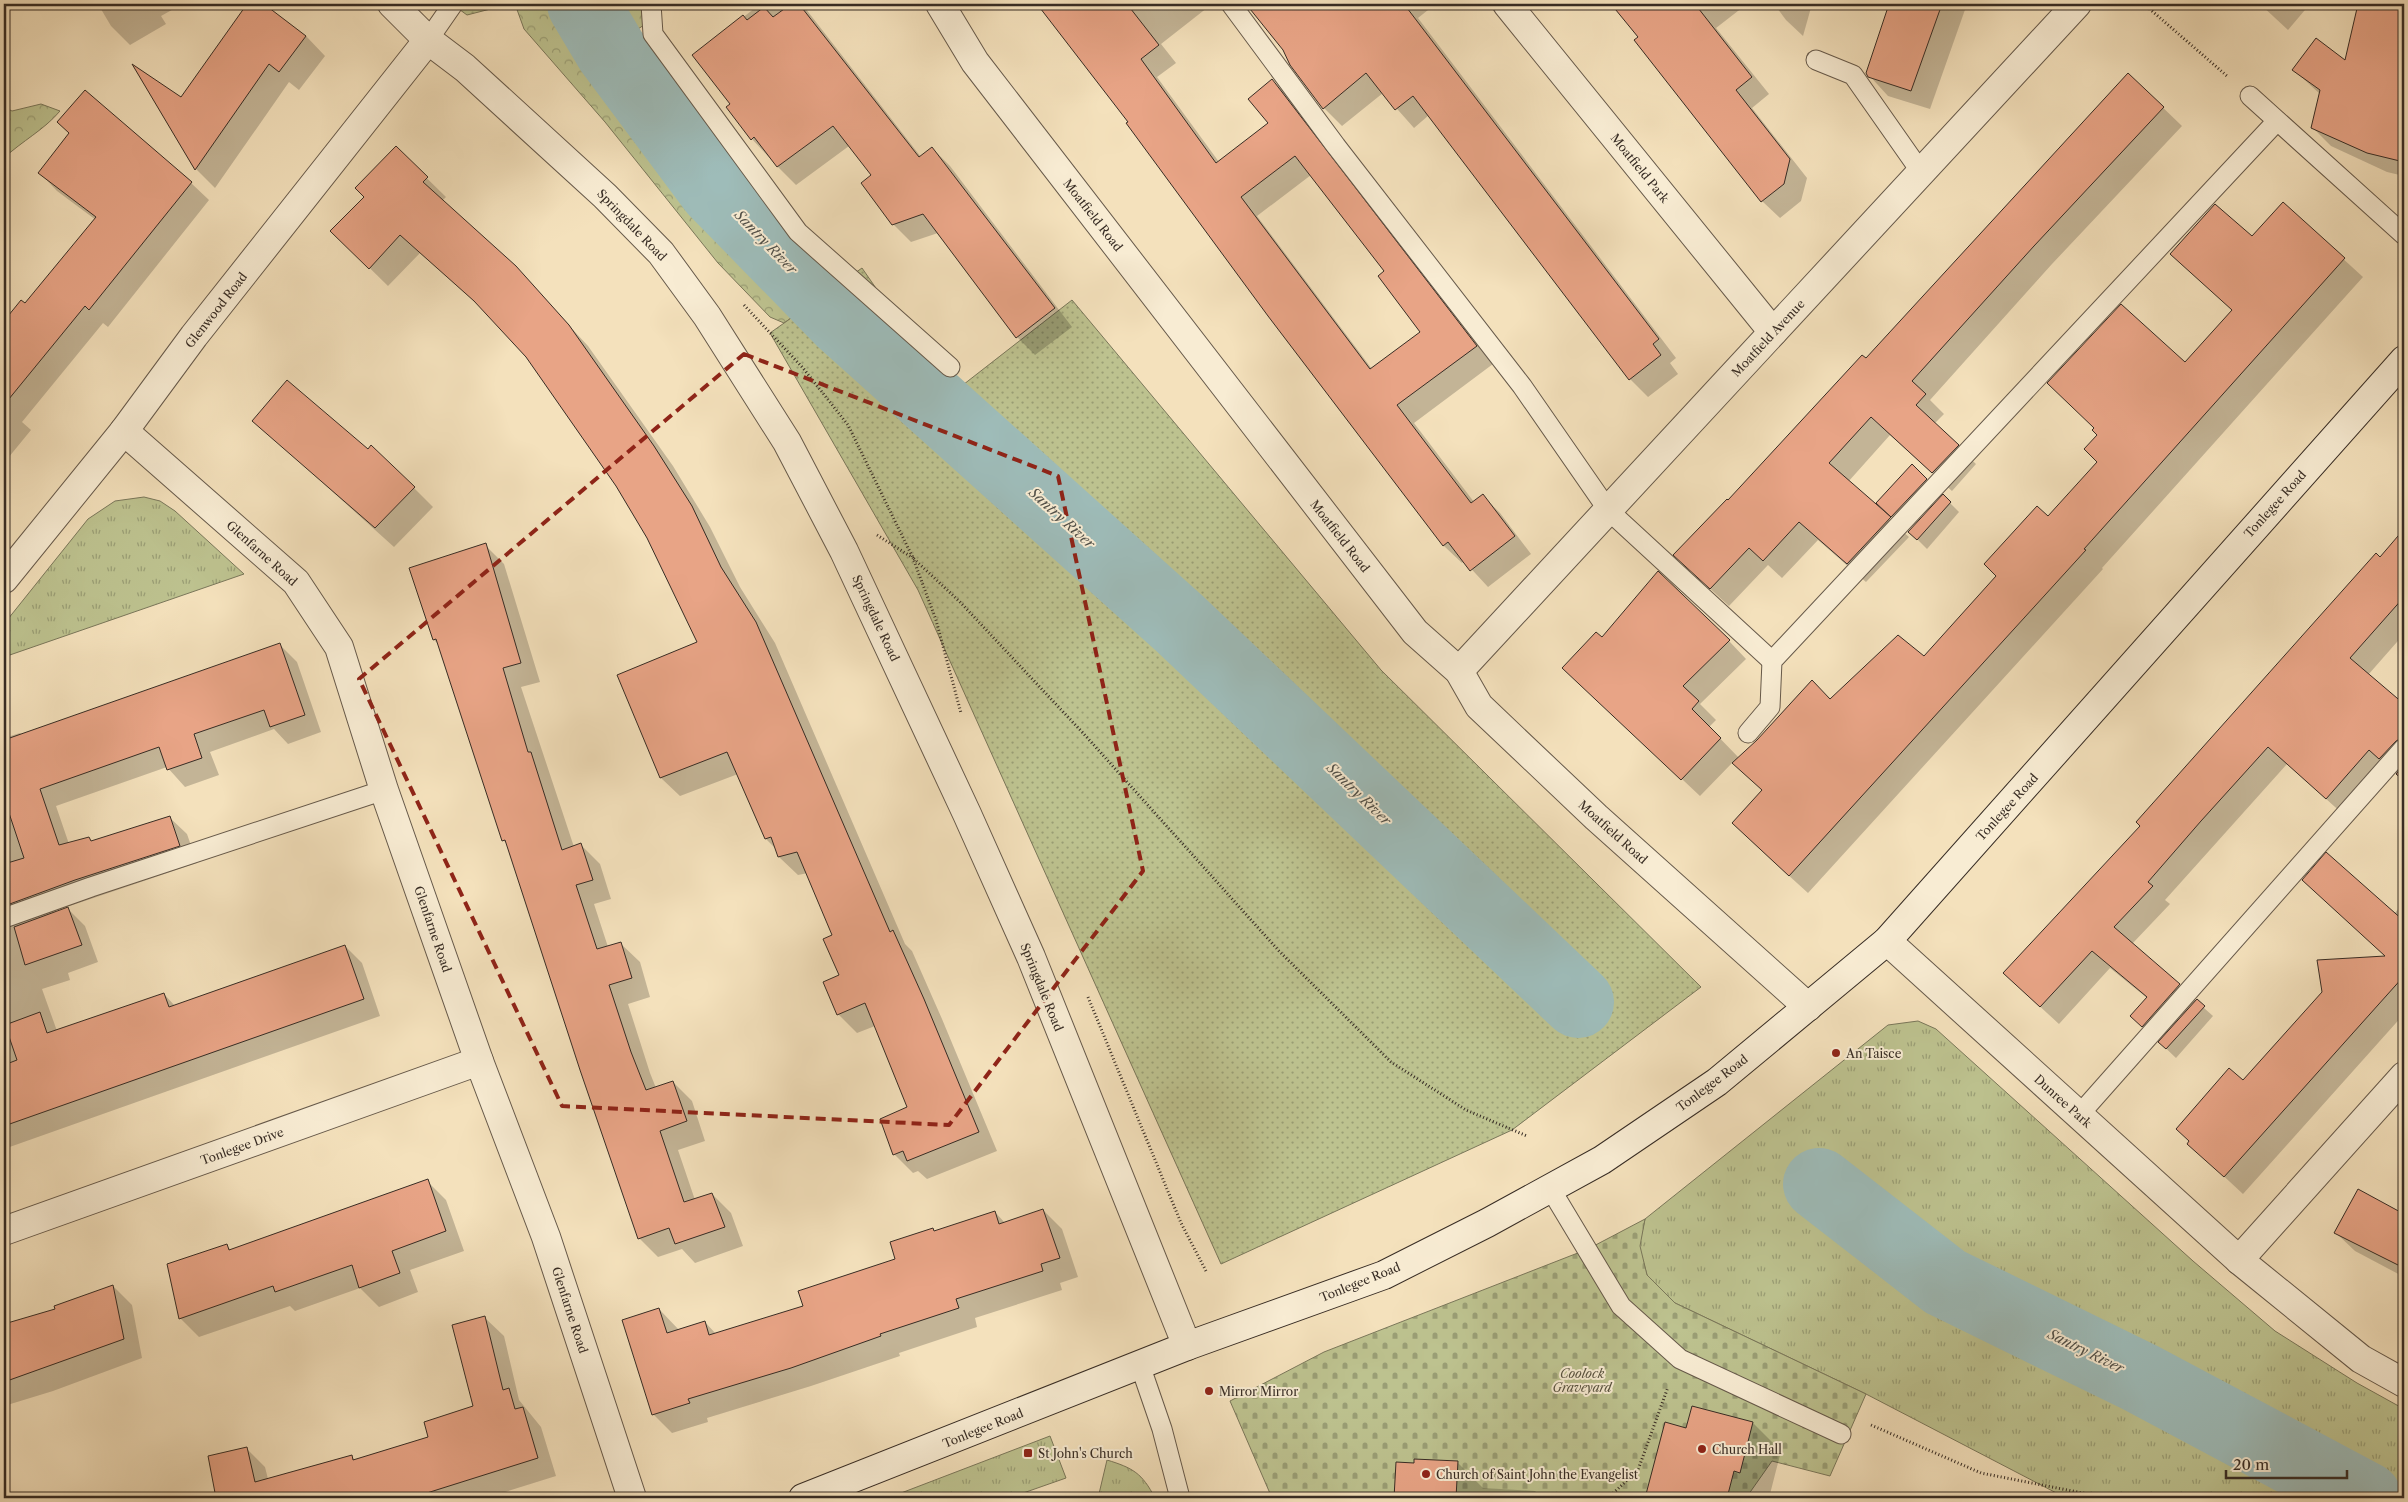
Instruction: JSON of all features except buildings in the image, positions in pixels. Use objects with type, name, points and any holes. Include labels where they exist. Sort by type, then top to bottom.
[{"type":"street","name":"Springdale Road","points":[[392,4],[428,40],[465,68],[605,196],[661,253],[707,316],[787,442],[844,551],[968,814],[1031,957],[1187,1346]]},
{"type":"street","name":"Moatfield Road","points":[[940,4],[975,62],[1414,632],[1458,671],[1479,706],[1596,816],[1808,1007]]},
{"type":"street","name":"Moatfield Park","points":[[1507,4],[1773,332]]},
{"type":"street","name":"Moatfield Avenue","points":[[1458,671],[2075,4]]},
{"type":"street","name":"Glenwood Road","points":[[4,579],[124,431],[194,336],[428,40]]},
{"type":"street","name":"Tonlegee Road","points":[[803,1498],[1187,1346],[1384,1275],[1602,1160],[1717,1082],[1888,941],[2404,360]]},
{"type":"street","name":"Glenfarne Road","points":[[124,431],[296,582],[339,647],[384,790],[479,1061],[546,1237],[632,1498]]},
{"type":"street","name":"Dunree Park","points":[[1888,941],[2239,1260],[2361,1359],[2404,1383]]},
{"type":"street","name":"Tonlegee Drive","points":[[4,1231],[479,1061]]},
{"type":"street","points":[[2239,1260],[2404,1076]]},
{"type":"lane","points":[[428,40],[452,4]]},
{"type":"lane","points":[[651,4],[654,34],[798,232],[950,367]]},
{"type":"lane","points":[[1231,4],[1336,146],[1522,386],[1608,510],[1772,662]]},
{"type":"lane","points":[[1816,60],[1853,75],[1921,172]]},
{"type":"lane","points":[[2250,96],[2404,234]]},
{"type":"lane","points":[[1748,733],[1770,707],[1772,662],[2278,121]]},
{"type":"lane","points":[[2078,1115],[2404,748]]},
{"type":"lane","points":[[4,918],[91,887],[384,790]]},
{"type":"lane","points":[[1550,1188],[1621,1306],[1680,1359],[1836,1431]]},
{"type":"lane","points":[[1140,1365],[1162,1429],[1180,1498]]},
{"type":"path","points":[[2144,4],[2250,96]]},
{"type":"path","points":[[786,350],[848,425],[913,558],[960,602],[1083,733],[1279,951],[1391,1062],[1466,1110],[1527,1136]]},
{"type":"path","points":[[1608,1498],[1638,1470],[1654,1420],[1680,1359]]},
{"type":"path","points":[[1836,1431],[1845,1414],[1981,1473],[2108,1498]]},
{"type":"path","points":[[1556,1493],[1565,1498]]},
{"type":"highlighted area","points":[[744,354],[1058,476],[1143,871],[949,1125],[562,1106],[359,679]]},
{"type":"green space","points":[[452,4],[510,4],[467,15]]},
{"type":"green space","points":[[515,4],[645,4],[647,23],[632,33],[766,210],[834,287],[784,323],[770,317],[718,263],[605,122],[524,29]]},
{"type":"green space","points":[[41,104],[60,111],[47,124],[4,158],[4,107],[12,111]]},
{"type":"green space","points":[[862,268],[950,395],[1072,300],[1381,670],[1701,987],[1512,1130],[1221,1264],[918,590],[770,333]]},
{"type":"green space","points":[[144,497],[160,501],[175,511],[244,574],[4,657],[4,624],[88,519],[115,501]]},
{"type":"green space","points":[[1918,1021],[1936,1029],[2193,1261],[2275,1331],[2357,1383],[2404,1409],[2404,1498],[2066,1498],[1866,1394],[1675,1303],[1647,1275],[1639,1246],[1645,1219],[1888,1025]]},
{"type":"green space","name":"Coolock Graveyard","points":[[1645,1219],[1640,1246],[1647,1275],[1675,1303],[1866,1394],[1830,1476],[1772,1461],[1746,1498],[1272,1498],[1230,1401],[1324,1352],[1588,1249]]},
{"type":"green space","points":[[1050,1436],[1066,1478],[1009,1498],[888,1498]]},
{"type":"green space","points":[[1107,1460],[1136,1473],[1146,1483],[1155,1498],[1098,1498]]},
{"type":"waterway","name":"Santry River","points":[[583,4],[611,51],[714,189],[843,321],[1179,623],[1578,1002]]},
{"type":"waterway","name":"Santry River","points":[[1819,1184],[1945,1282],[2141,1378],[2366,1498]]},
{"type":"place","name":"An Taisce","points":[[1836,1053]]},
{"type":"place","name":"Mirror Mirror","points":[[1209,1391]]},
{"type":"place","name":"Church Hall","points":[[1702,1449]]},
{"type":"place","name":"St John's Church","points":[[1028,1453]]},
{"type":"place","name":"Church of Saint John the Evangelist","points":[[1426,1474]]}]
